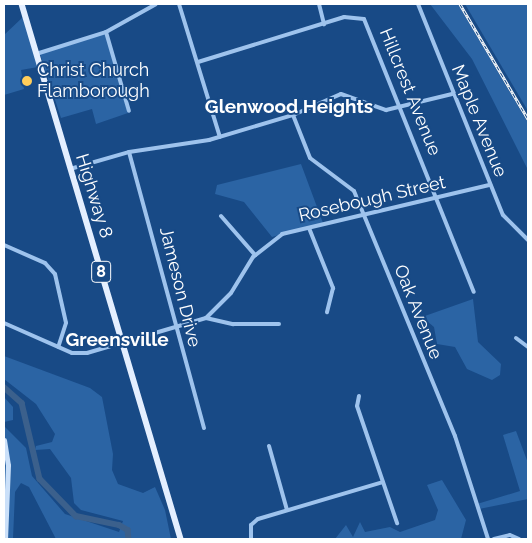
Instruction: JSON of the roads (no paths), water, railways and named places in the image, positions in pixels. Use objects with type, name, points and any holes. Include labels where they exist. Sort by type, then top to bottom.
[{"type":"main road","name":"Highway 8","points":[[22,4],[181,539]]},
{"type":"street","points":[[36,54],[106,32],[156,4]]},
{"type":"street","points":[[179,4],[220,137]]},
{"type":"street","points":[[198,62],[324,24],[318,4]]},
{"type":"street","name":"Maple Avenue","points":[[418,4],[452,94],[503,215],[528,240]]},
{"type":"street","name":"Hillcrest Avenue","points":[[324,24],[350,16],[364,19],[474,292]]},
{"type":"street","points":[[106,32],[129,111]]},
{"type":"street","points":[[70,169],[129,152],[220,137],[293,115],[341,94],[386,110],[452,94]]},
{"type":"street","name":"Oak Avenue","points":[[293,115],[310,158],[348,185],[364,215],[455,436],[488,539]]},
{"type":"street","name":"Jameson Drive","points":[[129,152],[204,428]]},
{"type":"street","name":"Rosebough Street","points":[[4,323],[58,347],[87,353],[206,318],[232,293],[255,255],[282,234],[364,215],[380,208],[416,206],[490,185]]},
{"type":"street","points":[[221,216],[255,255]]},
{"type":"street","points":[[309,228],[333,288],[327,312]]},
{"type":"street","points":[[4,245],[45,263],[54,274],[66,323],[58,347]]},
{"type":"street","points":[[206,318],[233,324],[279,324]]},
{"type":"street","points":[[516,338],[528,347]]},
{"type":"street","points":[[359,396],[357,406],[397,522]]},
{"type":"street","points":[[4,440],[8,465],[5,539]]},
{"type":"street","points":[[269,446],[287,510]]},
{"type":"street","points":[[251,539],[254,521],[383,482]]},
{"type":"street","points":[[494,539],[510,535],[519,539]]},
{"type":"waterway","points":[[4,387],[22,403],[40,479],[76,516],[119,525],[128,530],[129,539]]},
{"type":"railway","points":[[460,4],[528,119]]},
{"type":"place","name":"Christ Church Flamborough","points":[[27,81]]},
{"type":"district","name":"Glenwood Heights","points":[[289,107]]},
{"type":"district","name":"Greensville","points":[[117,340]]}]
